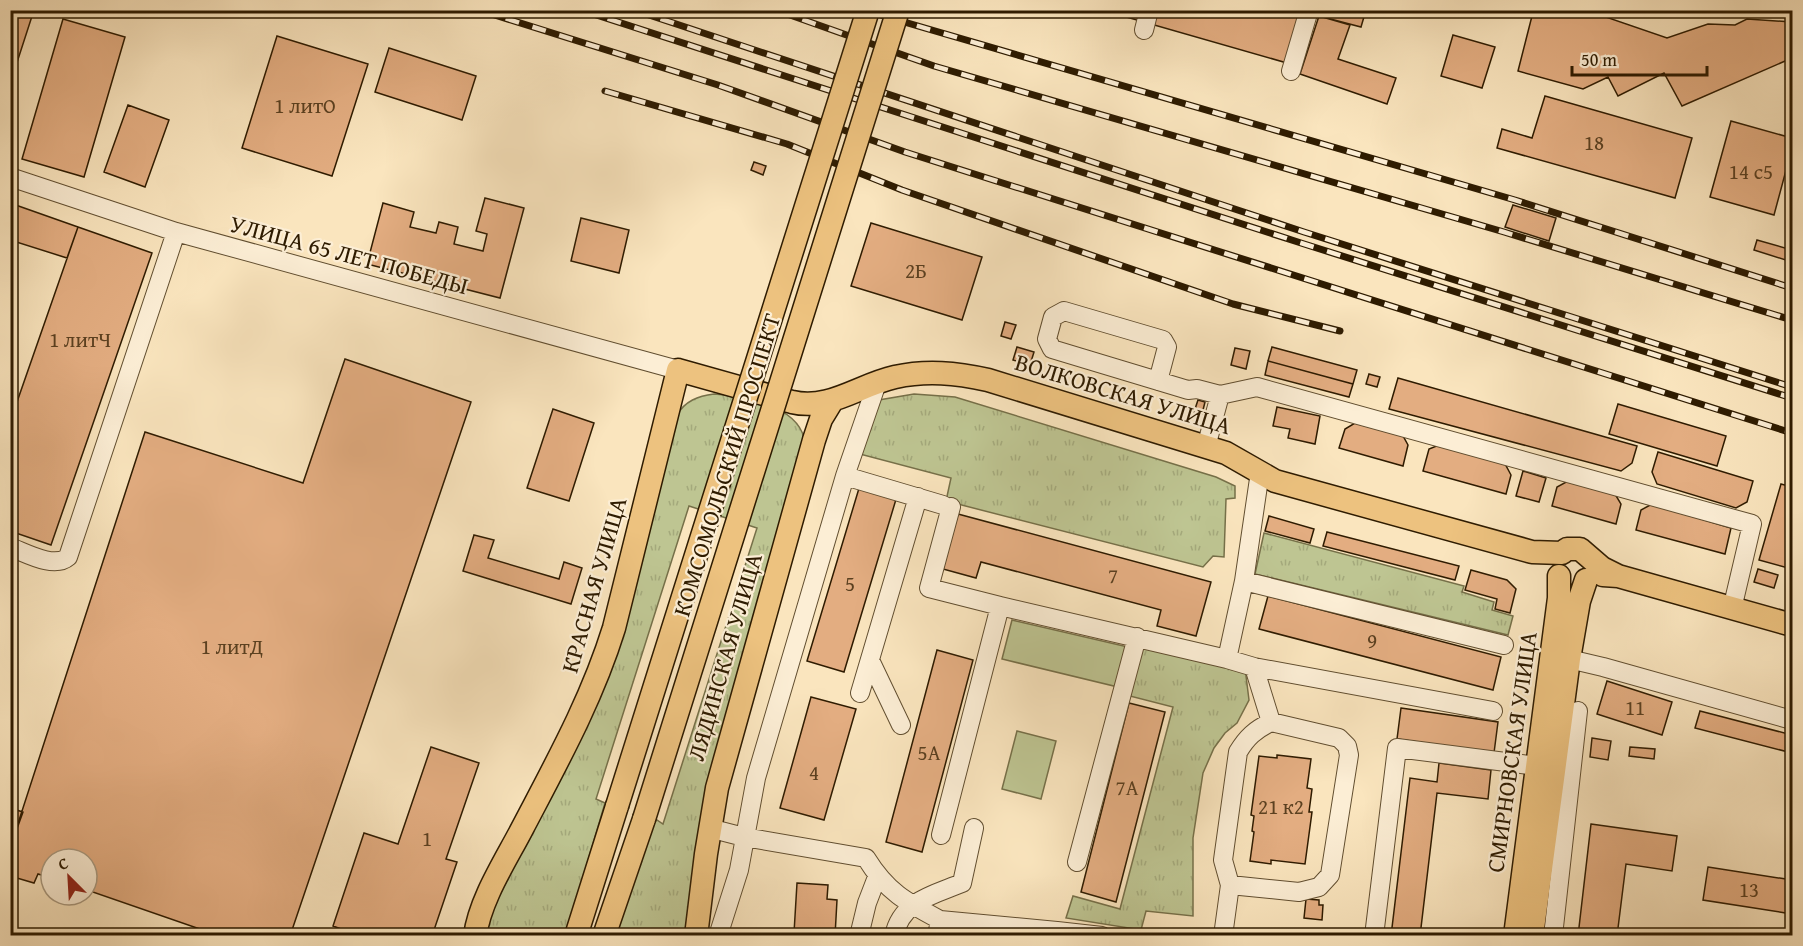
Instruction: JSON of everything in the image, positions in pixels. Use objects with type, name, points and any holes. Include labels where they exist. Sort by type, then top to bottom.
[{"type":"main road","name":"КОМСОМОЛЬСКИЙ ПРОСПЕКТ","points":[[576,936],[868,10]]},
{"type":"main road","name":"КОМСОМОЛЬСКИЙ ПРОСПЕКТ","points":[[604,936],[644,819],[898,10]]},
{"type":"main road","name":"ВОЛКОВСКАЯ УЛИЦА","points":[[678,370],[802,405],[832,401],[895,377],[927,372],[957,373],[988,380],[1226,453],[1275,481],[1532,552],[1559,566],[1568,584],[1581,583],[1589,571]]},
{"type":"main road","name":"КРАСНАЯ УЛИЦА","points":[[475,936],[486,901],[578,721],[604,660],[678,370]]},
{"type":"main road","name":"ЛЯДИНСКАЯ УЛИЦА","points":[[696,936],[709,828],[725,753],[814,440],[821,419],[832,401]]},
{"type":"main road","name":"ВОЛКОВСКАЯ УЛИЦА","points":[[1559,566],[1567,549],[1580,549],[1589,571]]},
{"type":"main road","name":"СМИРНОВСКАЯ УЛИЦА","points":[[1515,936],[1559,598],[1559,566]]},
{"type":"main road","name":"ВОЛКОВСКАЯ УЛИЦА","points":[[1589,571],[1617,576],[1792,625]]},
{"type":"main road","name":"СМИРНОВСКАЯ УЛИЦА","points":[[1532,936],[1569,659],[1579,601],[1589,571]]},
{"type":"street","points":[[1144,30],[1149,10]]},
{"type":"street","points":[[1291,71],[1309,10]]},
{"type":"street","name":"УЛИЦА 65 ЛЕТ ПОБЕДЫ","points":[[10,177],[176,232],[678,370]]},
{"type":"street","points":[[10,547],[53,562],[62,561],[68,556],[176,232]]},
{"type":"street","points":[[1158,381],[1167,347],[1163,340],[1064,311],[1053,317],[1047,339],[1052,349],[1158,381],[1188,390],[1197,388],[1220,394],[1257,387],[1752,524],[1732,609]]},
{"type":"street","points":[[718,936],[734,887],[759,766],[845,476],[877,383]]},
{"type":"street","points":[[1206,447],[1220,394]]},
{"type":"street","points":[[1227,659],[1244,581],[1260,472]]},
{"type":"street","points":[[845,476],[947,506],[929,588],[1254,667],[1493,711]]},
{"type":"street","points":[[860,693],[918,497]]},
{"type":"street","points":[[1244,581],[1504,645]]},
{"type":"street","points":[[941,835],[1000,606]]},
{"type":"street","points":[[1077,862],[1137,637]]},
{"type":"street","points":[[1569,659],[1792,720]]},
{"type":"street","points":[[870,660],[901,725]]},
{"type":"street","points":[[1254,667],[1271,722]]},
{"type":"street","points":[[1553,936],[1578,711]]},
{"type":"street","points":[[1223,936],[1230,885],[1223,860],[1238,752],[1247,738],[1257,729],[1271,722],[1339,738],[1347,746],[1349,755],[1330,875],[1319,887],[1299,892],[1230,885]]},
{"type":"street","points":[[1374,936],[1397,748],[1537,766]]},
{"type":"street","points":[[709,828],[744,837],[866,858],[877,877],[938,928],[1102,936]]},
{"type":"street","points":[[894,936],[896,924],[911,904],[962,883],[974,828]]},
{"type":"street","points":[[859,936],[867,903],[877,877]]},
{"type":"green space","points":[[714,394],[753,400],[780,410],[791,417],[804,438],[707,786],[687,935],[614,935],[654,818],[663,824],[757,528],[689,506],[596,799],[605,803],[566,935],[484,936],[494,905],[587,725],[677,415],[692,400]]},
{"type":"green space","points":[[914,394],[955,397],[1216,477],[1235,486],[1235,498],[1226,499],[1224,557],[1213,556],[1203,567],[946,501],[951,478],[856,453],[873,401]]},
{"type":"green space","points":[[1264,533],[1464,586],[1462,592],[1494,602],[1492,610],[1513,616],[1508,635],[1255,574]]},
{"type":"green space","points":[[1012,620],[1128,647],[1118,687],[1002,659]]},
{"type":"green space","points":[[1141,643],[1245,668],[1249,700],[1237,723],[1225,733],[1214,748],[1203,773],[1193,838],[1193,916],[1146,911],[1141,930],[1066,918],[1073,896],[1120,909],[1173,707],[1126,695]]},
{"type":"green space","points":[[1017,731],[1056,741],[1041,799],[1002,789]]},
{"type":"building","points":[[10,10],[34,10],[10,84]]},
{"type":"building","points":[[1102,10],[1302,10],[1287,63]]},
{"type":"building","points":[[1321,10],[1366,10],[1361,27],[1319,16]]},
{"type":"building","points":[[1538,10],[1593,10],[1594,13],[1667,38],[1708,24],[1735,25],[1747,19],[1792,22],[1792,58],[1682,106],[1664,73],[1618,96],[1608,77],[1583,89],[1518,71],[1533,12]]},
{"type":"building","points":[[1319,16],[1350,25],[1338,59],[1396,78],[1387,104],[1300,74]]},
{"type":"building","points":[[63,19],[125,37],[84,177],[22,159]]},
{"type":"building","points":[[1453,35],[1495,47],[1482,88],[1441,76]]},
{"type":"building","points":[[277,36],[368,64],[332,176],[242,148]]},
{"type":"building","points":[[389,48],[476,76],[462,120],[375,92]]},
{"type":"building","points":[[1545,96],[1692,138],[1675,198],[1497,148],[1502,129],[1532,138]]},
{"type":"building","points":[[128,105],[169,120],[145,187],[104,172]]},
{"type":"building","points":[[1731,121],[1792,138],[1792,148],[1774,215],[1710,197]]},
{"type":"building","points":[[754,162],[766,166],[763,175],[751,170]]},
{"type":"building","points":[[485,198],[524,208],[500,298],[367,264],[383,203],[414,212],[410,227],[436,233],[439,222],[458,227],[454,244],[483,251],[487,234],[476,231]]},
{"type":"building","points":[[10,203],[78,227],[67,258],[10,240]]},
{"type":"building","points":[[1513,205],[1556,218],[1549,241],[1505,227]]},
{"type":"building","points":[[581,218],[629,230],[619,273],[571,261]]},
{"type":"building","points":[[871,223],[982,257],[962,320],[851,286]]},
{"type":"building","points":[[78,227],[152,253],[51,545],[10,531],[10,422]]},
{"type":"building","points":[[1757,240],[1792,250],[1792,262],[1754,250]]},
{"type":"building","points":[[1005,322],[1016,325],[1011,339],[1001,336]]},
{"type":"building","points":[[1017,347],[1034,352],[1030,365],[1013,360]]},
{"type":"building","points":[[1272,347],[1357,370],[1353,384],[1268,361]]},
{"type":"building","points":[[1235,348],[1250,351],[1246,369],[1231,365]]},
{"type":"building","points":[[345,359],[471,402],[290,936],[220,936],[99,894],[99,847],[39,847],[39,874],[34,883],[10,876],[10,848],[145,432],[303,483]]},
{"type":"building","points":[[1268,361],[1353,384],[1349,397],[1265,375]]},
{"type":"building","points":[[1369,374],[1380,377],[1377,387],[1366,384]]},
{"type":"building","points":[[1398,378],[1637,446],[1632,463],[1621,471],[1389,409]]},
{"type":"building","points":[[1198,400],[1205,402],[1202,414],[1194,412]]},
{"type":"building","points":[[1618,404],[1726,436],[1717,466],[1609,434]]},
{"type":"building","points":[[1277,407],[1320,416],[1315,444],[1288,438],[1290,429],[1273,426]]},
{"type":"building","points":[[553,409],[594,423],[569,501],[527,488]]},
{"type":"building","points":[[1355,423],[1403,436],[1408,445],[1403,466],[1339,448],[1345,429]]},
{"type":"building","points":[[1439,445],[1504,462],[1511,475],[1506,494],[1423,471],[1429,449]]},
{"type":"building","points":[[1658,452],[1753,481],[1747,502],[1736,508],[1657,484],[1652,472]]},
{"type":"building","points":[[1523,471],[1546,478],[1539,502],[1516,496]]},
{"type":"building","points":[[1568,481],[1615,494],[1621,504],[1616,524],[1552,506],[1557,487]]},
{"type":"building","points":[[1781,484],[1792,487],[1792,569],[1759,560]]},
{"type":"building","points":[[860,485],[897,496],[844,672],[807,661]]},
{"type":"building","points":[[1652,504],[1731,528],[1725,554],[1636,530],[1641,510]]},
{"type":"building","points":[[958,514],[1211,582],[1196,636],[1157,626],[1161,610],[981,562],[976,578],[943,569]]},
{"type":"building","points":[[1269,516],[1314,529],[1310,543],[1265,531]]},
{"type":"building","points":[[1327,532],[1459,566],[1455,580],[1323,546]]},
{"type":"building","points":[[474,535],[494,540],[488,558],[559,579],[564,562],[582,568],[571,604],[463,571]]},
{"type":"building","points":[[1758,569],[1778,575],[1774,588],[1754,582]]},
{"type":"building","points":[[1471,570],[1507,580],[1516,589],[1510,613],[1495,609],[1497,599],[1465,590]]},
{"type":"building","points":[[1268,596],[1501,657],[1493,690],[1259,629]]},
{"type":"building","points":[[937,650],[973,660],[922,852],[886,842]]},
{"type":"building","points":[[1607,681],[1672,702],[1662,735],[1597,714]]},
{"type":"building","points":[[811,697],[856,709],[824,820],[780,808]]},
{"type":"building","points":[[1129,703],[1165,712],[1116,902],[1081,892]]},
{"type":"building","points":[[1401,708],[1498,722],[1494,753],[1397,739]]},
{"type":"building","points":[[1700,711],[1792,735],[1792,753],[1695,728]]},
{"type":"building","points":[[1592,738],[1611,741],[1608,760],[1590,757]]},
{"type":"building","points":[[431,747],[479,763],[446,859],[457,862],[432,936],[360,936],[333,926],[364,833],[398,844]]},
{"type":"building","points":[[1630,747],[1655,749],[1654,759],[1629,756]]},
{"type":"building","points":[[1277,755],[1311,759],[1307,788],[1312,789],[1309,812],[1312,812],[1305,864],[1271,860],[1271,864],[1250,861],[1254,832],[1252,831],[1254,816],[1251,815],[1259,756],[1277,758]]},
{"type":"building","points":[[1439,763],[1491,770],[1488,799],[1437,793],[1420,936],[1391,936],[1410,778],[1437,782]]},
{"type":"building","points":[[10,808],[23,812],[10,848]]},
{"type":"building","points":[[1591,824],[1677,836],[1672,871],[1626,864],[1617,936],[1578,936]]},
{"type":"building","points":[[1708,867],[1792,880],[1792,914],[1703,900]]},
{"type":"building","points":[[797,883],[828,885],[827,899],[837,900],[835,936],[785,936],[786,933],[794,933]]},
{"type":"building","points":[[1306,899],[1319,900],[1319,905],[1323,905],[1322,920],[1304,918]]},
{"type":"building","points":[[10,931],[25,936],[10,936]]},
{"type":"railway","points":[[479,10],[718,85],[905,152],[1792,433]]},
{"type":"railway","points":[[581,10],[1301,243],[1792,398]]},
{"type":"railway","points":[[634,10],[1304,232],[1792,387]]},
{"type":"railway","points":[[776,10],[934,66],[1504,232],[1792,320]]},
{"type":"railway","points":[[863,10],[1515,200],[1792,288]]},
{"type":"railway","points":[[605,91],[787,144],[902,190],[1233,304],[1340,331]]}]
